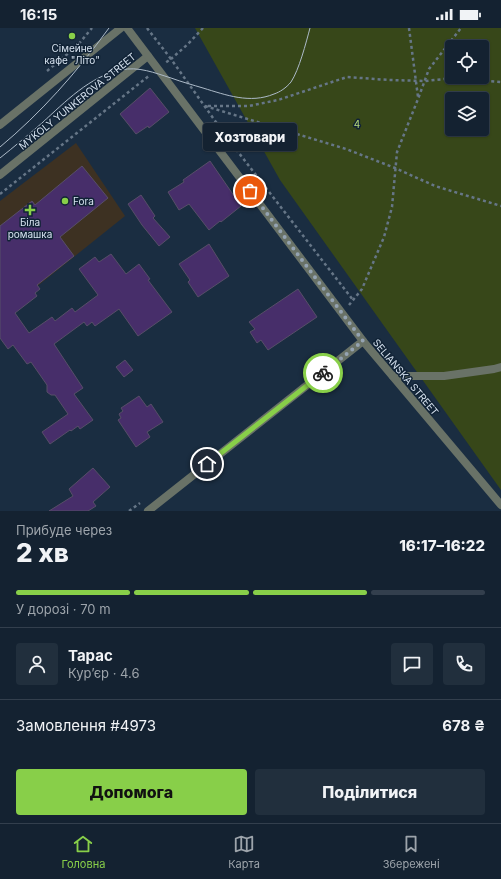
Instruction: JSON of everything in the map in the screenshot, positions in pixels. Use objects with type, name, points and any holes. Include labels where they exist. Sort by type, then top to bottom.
[{"type":"street","points":[[0,125],[121,28]]},
{"type":"street","name":"SELIANSKA STREET","points":[[127,28],[363,341],[501,506]]},
{"type":"street","name":"MYKOLY YUNKEROVA STREET","points":[[0,176],[148,56]]},
{"type":"street","points":[[148,511],[363,341]]},
{"type":"street","points":[[393,376],[444,376],[501,367]]},
{"type":"path","points":[[43,74],[78,46],[92,28]]},
{"type":"path","points":[[147,28],[228,139],[353,300]]},
{"type":"path","points":[[0,194],[171,59],[203,28]]},
{"type":"path","points":[[409,28],[418,99]]},
{"type":"path","points":[[342,313],[362,288],[384,237],[392,207],[397,152],[429,69],[461,28]]},
{"type":"path","points":[[204,106],[249,106],[278,100],[347,77],[416,81],[454,78],[501,82]]},
{"type":"path","points":[[197,102],[204,106],[346,150],[395,168],[435,186],[501,206]]},
{"type":"shaded area","points":[[76,143],[125,216],[0,316],[0,201]]},
{"type":"green space","name":"4","points":[[195,28],[501,28],[501,490],[280,180]]},
{"type":"building","points":[[150,88],[169,112],[149,128],[148,126],[136,134],[120,114]]},
{"type":"building","points":[[210,161],[241,206],[209,230],[189,204],[179,210],[168,192],[184,182],[183,180]]},
{"type":"building","points":[[82,166],[108,198],[60,237],[74,256],[37,285],[40,289],[35,293],[37,296],[15,313],[29,333],[52,317],[55,321],[72,308],[75,312],[98,295],[79,269],[95,257],[99,262],[111,254],[126,274],[139,264],[150,279],[148,280],[172,312],[138,336],[119,309],[95,326],[92,322],[87,326],[84,322],[54,344],[83,388],[74,394],[93,420],[80,429],[78,426],[71,431],[70,430],[50,444],[42,432],[68,414],[55,395],[51,395],[47,392],[47,385],[31,362],[27,364],[13,345],[8,349],[0,338],[0,226],[32,201],[35,205]]},
{"type":"building","points":[[141,195],[155,216],[153,218],[170,237],[159,246],[142,225],[128,204]]},
{"type":"building","points":[[209,244],[229,276],[198,297],[188,282],[190,280],[179,264]]},
{"type":"building","points":[[298,289],[317,317],[268,350],[261,340],[257,343],[250,332],[255,329],[249,322]]},
{"type":"building","points":[[125,360],[133,370],[124,377],[116,367]]},
{"type":"building","points":[[139,396],[147,407],[151,404],[163,422],[147,432],[150,437],[136,447],[118,420],[121,418],[119,414],[123,411],[121,408]]},
{"type":"building","points":[[93,468],[110,487],[93,502],[96,506],[88,511],[49,511],[73,496],[69,489]]},
{"type":"tram line","points":[[0,147],[30,120],[58,91],[109,28]]},
{"type":"tram line","points":[[0,158],[78,91],[99,78],[121,70],[134,69],[146,71],[238,97],[256,98],[265,97],[276,93],[283,90],[294,77],[310,28]]},
{"type":"way so far","points":[[250,191],[363,341],[323,373]]},
{"type":"place","name":"Сімейне кафе \"Літо\"","points":[[72,36]]},
{"type":"place","name":"Хозтовари","points":[[250,191]]},
{"type":"place","name":"Fora","points":[[65,201]]},
{"type":"place","name":"Біла ромашка","points":[[30,210]]},
{"type":"route","points":[[207,464],[323,373]]}]
